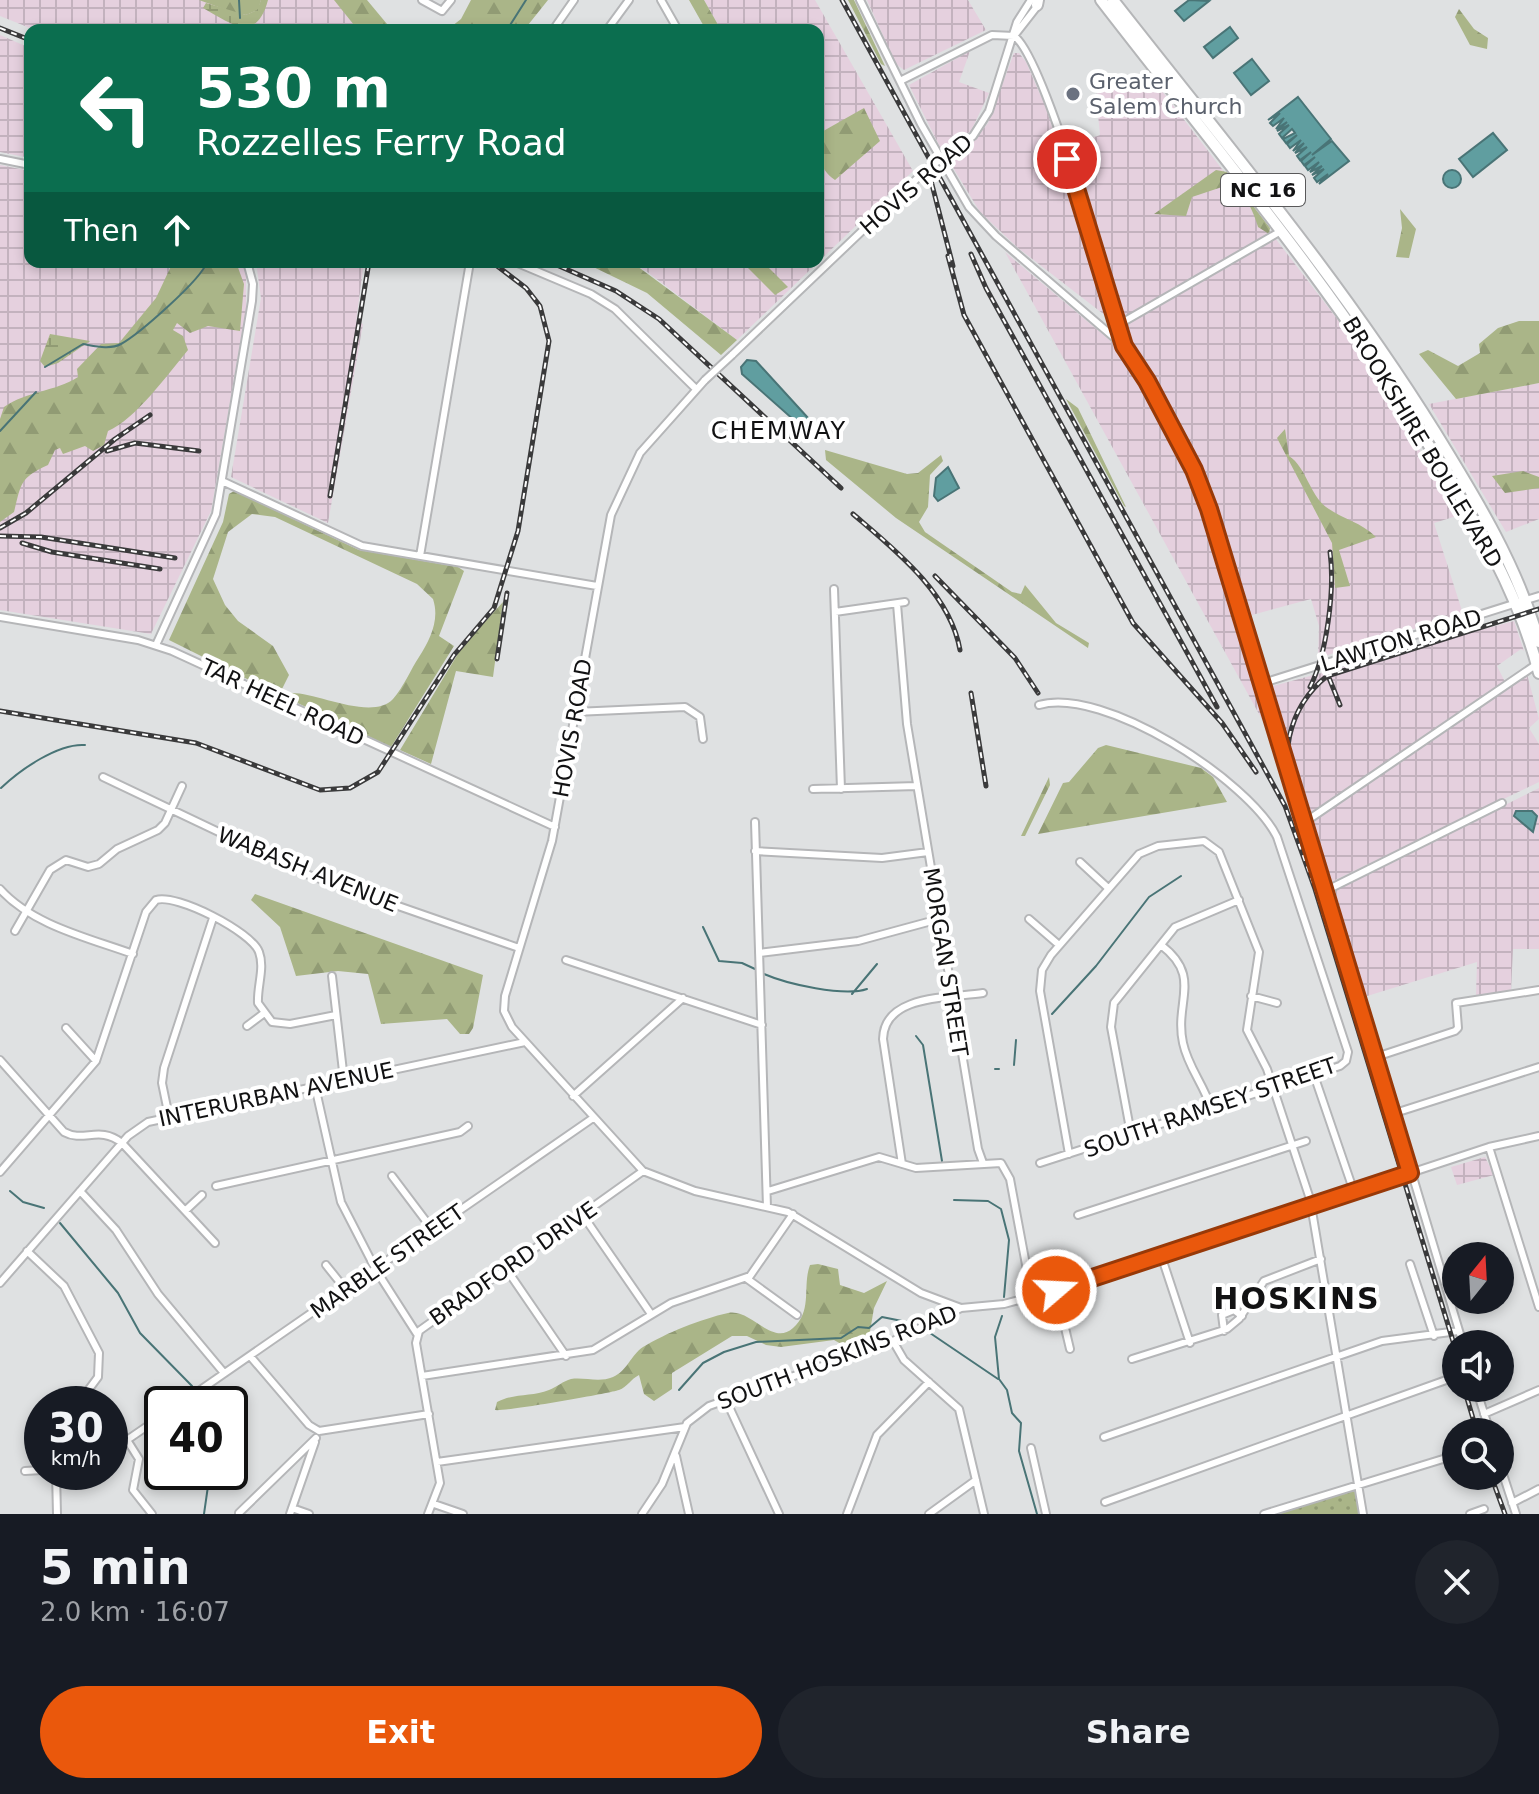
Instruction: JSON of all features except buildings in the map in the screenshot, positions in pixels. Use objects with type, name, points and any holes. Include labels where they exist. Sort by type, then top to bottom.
[{"type":"highway","name":"BROOKSHIRE BOULEVARD","points":[[1101,0],[1281,231],[1344,303]]},
{"type":"highway","name":"BROOKSHIRE BOULEVARD","points":[[1113,0],[1344,303],[1481,506],[1539,642]]},
{"type":"highway","name":"BROOKSHIRE BOULEVARD","points":[[1521,603],[1538,667]]},
{"type":"street","points":[[422,0],[443,11],[451,0]]},
{"type":"street","points":[[557,24],[574,0]]},
{"type":"street","points":[[611,24],[629,0]]},
{"type":"street","points":[[661,0],[674,24]]},
{"type":"street","points":[[860,0],[961,196],[984,225],[1124,346],[1147,381],[1203,491],[1327,890],[1458,1330]]},
{"type":"street","name":"HOVIS ROAD","points":[[961,1308],[921,1293],[793,1214],[686,1189],[643,1171],[525,1042],[507,1020],[504,1008],[555,827],[608,524],[625,479],[650,438],[705,380],[941,160],[968,141],[985,120],[1014,36],[1037,1]]},
{"type":"street","points":[[900,81],[992,35],[1014,36],[1031,58],[1050,106],[1124,346]]},
{"type":"street","points":[[0,159],[24,164]]},
{"type":"street","points":[[1118,325],[1281,231]]},
{"type":"street","points":[[156,645],[212,524],[253,292],[248,268]]},
{"type":"street","points":[[420,556],[469,268]]},
{"type":"street","points":[[529,268],[591,294],[615,309],[696,389]]},
{"type":"street","points":[[222,481],[352,542],[597,586]]},
{"type":"street","points":[[834,589],[841,789]]},
{"type":"street","name":"LAWTON ROAD","points":[[1263,683],[1539,596]]},
{"type":"street","points":[[835,612],[905,602]]},
{"type":"street","name":"MORGAN STREET","points":[[897,604],[904,704],[983,1163]]},
{"type":"street","name":"TAR HEEL ROAD","points":[[0,617],[156,645],[555,827]]},
{"type":"street","points":[[1305,822],[1538,667]]},
{"type":"street","name":"SOUTH RAMSEY STREET","points":[[1040,1163],[1314,1075],[1344,1064],[1348,1052],[1277,837],[1270,824],[1202,762],[1170,740],[1093,708],[1067,702],[1041,705]]},
{"type":"street","points":[[575,712],[685,707],[700,717],[703,739]]},
{"type":"street","name":"WABASH AVENUE","points":[[103,777],[320,879],[519,948]]},
{"type":"street","points":[[15,931],[56,864],[70,860],[86,866],[99,864],[117,849],[158,830],[182,786]]},
{"type":"street","points":[[813,789],[917,786]]},
{"type":"street","points":[[1327,890],[1502,803]]},
{"type":"street","points":[[755,822],[767,1207]]},
{"type":"street","points":[[1069,1154],[1040,991],[1044,966],[1108,888],[1146,850],[1200,840],[1219,852],[1259,952],[1246,1019],[1249,1038],[1274,1087],[1312,1205],[1363,1514]]},
{"type":"street","points":[[755,851],[882,858],[928,852]]},
{"type":"street","points":[[1080,862],[1108,888]]},
{"type":"street","points":[[0,889],[28,910],[78,935],[133,954]]},
{"type":"street","points":[[0,1172],[96,1061],[146,912],[156,900],[177,899],[256,945],[261,960],[258,1003],[263,1014],[284,1025],[336,1015]]},
{"type":"street","points":[[1131,1134],[1113,1041],[1112,1010],[1121,990],[1177,925],[1239,900]]},
{"type":"street","points":[[169,1117],[162,1083],[164,1068],[213,918]]},
{"type":"street","points":[[759,953],[858,941],[939,919]]},
{"type":"street","points":[[1029,919],[1059,945]]},
{"type":"street","points":[[1161,945],[1176,957],[1184,972],[1183,1043],[1211,1108]]},
{"type":"street","points":[[566,960],[762,1025]]},
{"type":"street","points":[[332,976],[344,1080]]},
{"type":"street","points":[[1376,1057],[1455,1031],[1458,1028],[1455,1003],[1539,990]]},
{"type":"street","points":[[902,1164],[883,1039],[890,1015],[904,1006],[983,993]]},
{"type":"street","points":[[1251,996],[1277,1003]]},
{"type":"street","points":[[573,1096],[683,998]]},
{"type":"street","points":[[247,1026],[263,1014]]},
{"type":"street","points":[[66,1028],[96,1061]]},
{"type":"street","name":"INTERURBAN AVENUE","points":[[0,1283],[140,1126],[169,1117],[525,1042]]},
{"type":"street","points":[[0,1060],[67,1134],[102,1133],[122,1143],[215,1243]]},
{"type":"street","points":[[1392,1114],[1539,1067]]},
{"type":"street","points":[[1314,1075],[1354,1192]]},
{"type":"street","points":[[315,1086],[341,1202],[376,1270],[417,1334]]},
{"type":"street","name":"MARBLE STREET","points":[[206,1386],[593,1118]]},
{"type":"street","points":[[216,1186],[460,1132],[468,1126]]},
{"type":"street","name":"SOUTH HOSKINS ROAD","points":[[685,1427],[699,1412],[725,1398],[893,1341],[961,1308],[1032,1297],[1056,1290],[1489,1147],[1539,1136]]},
{"type":"street","points":[[1078,1215],[1306,1141]]},
{"type":"street","points":[[1489,1147],[1539,1307]]},
{"type":"street","points":[[768,1191],[876,1158],[923,1168],[1001,1163],[1008,1171],[1032,1297]]},
{"type":"street","name":"BRADFORD DRIVE","points":[[428,1514],[440,1483],[417,1334],[437,1315],[643,1171]]},
{"type":"street","points":[[392,1176],[432,1229]]},
{"type":"street","points":[[80,1191],[116,1230],[158,1294],[224,1373]]},
{"type":"street","points":[[186,1210],[202,1195]]},
{"type":"street","points":[[582,1214],[651,1314]]},
{"type":"street","points":[[422,1376],[566,1356],[602,1345],[651,1314],[746,1278],[760,1264],[793,1214]]},
{"type":"street","points":[[27,1251],[64,1286],[99,1353],[98,1377],[91,1386]]},
{"type":"street","points":[[1161,1255],[1190,1343]]},
{"type":"street","points":[[1132,1359],[1224,1331],[1242,1316],[1264,1281],[1321,1259]]},
{"type":"street","points":[[1410,1264],[1434,1336]]},
{"type":"street","points":[[326,1265],[346,1290]]},
{"type":"street","points":[[505,1267],[566,1356]]},
{"type":"street","points":[[746,1278],[797,1315]]},
{"type":"street","points":[[1056,1290],[1070,1349]]},
{"type":"street","points":[[1224,1331],[1222,1315],[1234,1310],[1242,1316]]},
{"type":"street","points":[[1104,1437],[1390,1339],[1442,1334]]},
{"type":"street","points":[[893,1341],[904,1360],[959,1409],[984,1514]]},
{"type":"street","points":[[250,1356],[317,1434]]},
{"type":"street","points":[[847,1514],[877,1435],[929,1382]]},
{"type":"street","points":[[1105,1502],[1442,1382]]},
{"type":"street","points":[[1484,1414],[1539,1390]]},
{"type":"street","points":[[725,1398],[775,1498],[779,1514]]},
{"type":"street","points":[[1480,1402],[1485,1418]]},
{"type":"street","points":[[239,1513],[317,1434],[429,1414]]},
{"type":"street","points":[[437,1462],[685,1427],[676,1456],[642,1514]]},
{"type":"street","points":[[309,1514],[291,1511],[317,1434]]},
{"type":"street","points":[[128,1442],[139,1459],[133,1490],[152,1514]]},
{"type":"street","points":[[1031,1448],[1046,1514]]},
{"type":"street","points":[[676,1456],[689,1514]]},
{"type":"street","points":[[1264,1514],[1442,1459]]},
{"type":"street","points":[[929,1514],[976,1480]]},
{"type":"street","points":[[1512,1503],[1539,1489]]},
{"type":"street","points":[[56,1490],[57,1514]]},
{"type":"street","points":[[1508,1490],[1516,1514]]},
{"type":"street","points":[[434,1504],[463,1514]]},
{"type":"street","points":[[1470,1514],[1484,1509]]},
{"type":"shaded area","points":[[0,0],[354,0],[376,24],[24,26],[0,16]]},
{"type":"shaded area","points":[[704,0],[815,0],[913,171],[824,256],[824,24],[718,24]]},
{"type":"shaded area","points":[[867,0],[968,0],[986,30],[904,70],[896,64]]},
{"type":"shaded area","points":[[0,35],[24,45],[24,157],[0,152]]},
{"type":"shaded area","points":[[970,51],[959,82],[989,93],[971,131],[942,151],[909,85]]},
{"type":"shaded area","points":[[1014,53],[1019,53],[1026,62],[1046,108],[1102,285],[1109,312],[1106,316],[1018,248],[980,212],[949,161],[968,148],[988,123]]},
{"type":"shaded area","points":[[1152,78],[1338,320],[1460,515],[1434,523],[1463,614],[1318,658],[1319,626],[1311,599],[1252,615],[1210,489],[1130,344],[1067,147],[1100,135],[1096,94]]},
{"type":"shaded area","points":[[0,165],[24,170],[24,268],[244,268],[246,309],[211,511],[151,634],[0,610]]},
{"type":"shaded area","points":[[1005,252],[1113,343],[1140,377],[1194,480],[1265,725]]},
{"type":"shaded area","points":[[257,268],[363,268],[356,322],[363,324],[328,523],[231,477],[261,298]]},
{"type":"shaded area","points":[[640,268],[812,268],[737,340]]},
{"type":"shaded area","points":[[1539,383],[1539,519],[1506,532],[1429,404]]},
{"type":"shaded area","points":[[1514,621],[1524,651],[1521,649],[1497,666],[1505,682],[1311,815],[1273,686]]},
{"type":"shaded area","points":[[1527,674],[1539,719],[1529,728],[1539,744],[1539,782],[1331,882],[1313,821]]},
{"type":"shaded area","points":[[1539,788],[1539,949],[1513,949],[1511,991],[1476,995],[1477,962],[1364,997],[1335,890]]},
{"type":"shaded area","points":[[1485,1157],[1494,1175],[1457,1185],[1451,1167]]},
{"type":"green space","points":[[199,0],[261,0],[258,10],[246,15]]},
{"type":"green space","points":[[261,0],[268,0],[257,22],[232,24],[203,8],[206,3],[246,15],[257,10]]},
{"type":"green space","points":[[334,0],[367,0],[387,24],[353,24]]},
{"type":"green space","points":[[471,0],[548,0],[529,24],[455,24],[461,19]]},
{"type":"green space","points":[[689,0],[704,0],[718,24],[703,24]]},
{"type":"green space","points":[[848,0],[854,0],[885,66],[881,64]]},
{"type":"green space","points":[[1459,9],[1474,29],[1488,38],[1487,49],[1470,45],[1455,17]]},
{"type":"green space","points":[[864,108],[880,141],[835,180],[824,169],[824,131]]},
{"type":"green space","points":[[1216,170],[1227,172],[1270,228],[1269,234],[1258,227],[1244,197],[1228,185],[1192,197],[1186,216],[1154,214]]},
{"type":"green space","points":[[1400,209],[1416,229],[1409,258],[1396,257],[1402,228]]},
{"type":"green space","points":[[170,268],[238,268],[244,284],[240,331],[208,326],[190,333],[177,323],[173,330],[183,336],[188,350],[151,395],[129,417],[108,431],[104,445],[93,451],[85,446],[63,454],[60,448],[55,450],[48,465],[26,478],[14,512],[0,522],[0,419],[4,407],[78,377],[77,369],[101,344],[119,343],[156,298]]},
{"type":"green space","points":[[595,268],[640,268],[737,340],[721,355],[647,293]]},
{"type":"green space","points":[[748,268],[769,268],[788,287],[775,295]]},
{"type":"green space","points":[[1519,321],[1539,321],[1539,383],[1456,399],[1419,354],[1428,350],[1458,366],[1480,353],[1479,344],[1498,328]]},
{"type":"green space","points":[[50,334],[90,341],[58,363],[45,367],[40,361]]},
{"type":"green space","points":[[1066,399],[1078,408],[1126,507],[1124,506]]},
{"type":"green space","points":[[1285,429],[1289,456],[1300,467],[1321,502],[1376,537],[1339,550],[1350,586],[1335,588],[1332,543],[1277,438]]},
{"type":"green space","points":[[825,450],[907,474],[918,473],[941,455],[943,461],[930,475],[928,507],[919,522],[925,532],[1012,592],[1021,594],[1025,585],[1056,623],[1089,643],[1088,648],[896,518],[826,460]]},
{"type":"green space","points":[[1523,471],[1539,477],[1539,488],[1505,493],[1492,476]]},
{"type":"green space","points":[[234,491],[359,550],[458,567],[464,571],[439,636],[454,646],[391,747],[289,699],[292,693],[303,694],[359,707],[372,707],[384,705],[393,699],[427,644],[435,622],[433,599],[417,584],[275,517],[252,514],[228,532],[213,579],[225,605],[238,621],[273,646],[289,675],[279,695],[169,640],[223,522],[229,494]]},
{"type":"green space","points":[[503,602],[493,677],[456,671],[431,764],[400,750],[462,647]]},
{"type":"green space","points":[[1106,745],[1201,768],[1213,777],[1227,802],[1038,834],[1063,783],[1069,782],[1098,748]]},
{"type":"green space","points":[[1049,777],[1050,785],[1025,836],[1021,836]]},
{"type":"green space","points":[[255,894],[483,975],[473,1028],[469,1034],[460,1034],[447,1019],[381,1024],[368,974],[338,971],[296,976],[280,927],[251,900]]},
{"type":"green space","points":[[810,1265],[838,1269],[840,1285],[864,1293],[887,1281],[874,1308],[868,1343],[850,1349],[834,1340],[781,1347],[766,1345],[747,1336],[732,1336],[672,1373],[672,1389],[654,1401],[644,1394],[639,1375],[619,1390],[495,1410],[497,1402],[503,1399],[543,1392],[571,1379],[602,1380],[613,1377],[643,1347],[695,1323],[728,1313],[737,1313],[769,1330],[785,1333],[803,1314]]},
{"type":"green space","points":[[1356,1489],[1360,1514],[1273,1514]]},
{"type":"water","points":[[1189,0],[1209,1],[1184,21],[1175,11]]},
{"type":"water","points":[[1230,27],[1238,38],[1213,58],[1204,47]]},
{"type":"water","points":[[1252,59],[1269,81],[1251,95],[1234,73]]},
{"type":"water","points":[[1298,97],[1331,139],[1312,155],[1332,141],[1349,161],[1319,184],[1328,174],[1317,182],[1314,178],[1324,169],[1312,175],[1322,166],[1310,172],[1319,162],[1308,170],[1305,166],[1315,157],[1304,165],[1301,161],[1311,152],[1300,160],[1297,156],[1307,147],[1295,153],[1304,143],[1293,151],[1301,140],[1290,148],[1287,144],[1297,135],[1286,143],[1283,139],[1295,133],[1292,129],[1282,138],[1279,134],[1289,125],[1277,131],[1287,122],[1276,129],[1284,118],[1273,126],[1270,123],[1280,113],[1268,120]]},
{"type":"water","points":[[1493,133],[1507,150],[1473,177],[1459,159]]},
{"type":"water","points":[[1448,170],[1456,170],[1461,179],[1459,186],[1448,188],[1443,183],[1443,175]]},
{"type":"water","points":[[747,360],[756,361],[819,430],[819,436],[812,436],[742,374],[741,367]]},
{"type":"water","points":[[948,467],[959,488],[938,501],[934,496],[936,478]]},
{"type":"water","points":[[1516,811],[1532,811],[1537,816],[1533,832],[1514,816]]},
{"type":"waterway","points":[[239,0],[240,18]]},
{"type":"waterway","points":[[511,24],[526,0]]},
{"type":"waterway","points":[[45,367],[83,344],[107,347],[121,344],[168,306],[203,268]]},
{"type":"waterway","points":[[0,431],[36,392]]},
{"type":"waterway","points":[[1,788],[18,773],[52,753],[85,745]]},
{"type":"waterway","points":[[1052,1014],[1096,966],[1149,897],[1181,876]]},
{"type":"waterway","points":[[703,927],[719,961],[742,963],[755,969]]},
{"type":"waterway","points":[[852,994],[877,964]]},
{"type":"waterway","points":[[764,974],[816,988],[844,991],[867,989]]},
{"type":"waterway","points":[[916,1036],[923,1045],[942,1161]]},
{"type":"waterway","points":[[1014,1065],[1016,1040]]},
{"type":"waterway","points":[[10,1191],[23,1202],[44,1208]]},
{"type":"waterway","points":[[954,1200],[988,1201],[1001,1209],[1009,1240],[1004,1297]]},
{"type":"waterway","points":[[60,1223],[118,1293],[140,1333],[192,1386]]},
{"type":"waterway","points":[[1002,1316],[995,1337],[999,1379],[1007,1390],[1012,1413],[1021,1423],[1019,1451],[1037,1514]]},
{"type":"waterway","points":[[679,1390],[703,1363],[724,1352],[756,1342],[841,1338],[858,1327],[869,1328],[882,1317],[912,1323]]},
{"type":"waterway","points":[[930,1333],[998,1379]]},
{"type":"waterway","points":[[204,1514],[207,1490]]},
{"type":"railway","points":[[842,0],[1285,806],[1315,889],[1450,1330]]},
{"type":"railway","points":[[0,28],[24,38]]},
{"type":"railway","points":[[929,173],[953,266]]},
{"type":"railway","points":[[971,254],[986,288],[1217,707]]},
{"type":"railway","points":[[948,256],[964,315],[1133,623],[1222,723],[1256,772]]},
{"type":"railway","points":[[330,496],[368,268]]},
{"type":"railway","points":[[0,711],[196,743],[320,790],[350,788],[378,772],[454,655],[494,608],[518,531],[549,341],[540,306],[526,288],[500,268]]},
{"type":"railway","points":[[564,268],[616,291],[659,319],[841,488]]},
{"type":"railway","points":[[0,528],[26,513],[115,439],[150,415]]},
{"type":"railway","points":[[107,451],[135,443],[199,451]]},
{"type":"railway","points":[[853,514],[903,558],[933,591],[954,629],[960,650]]},
{"type":"railway","points":[[0,536],[41,537],[175,558]]},
{"type":"railway","points":[[22,543],[52,552],[160,569]]},
{"type":"railway","points":[[1310,687],[1321,657],[1328,621],[1330,552]]},
{"type":"railway","points":[[935,576],[1015,658],[1038,693]]},
{"type":"railway","points":[[497,659],[507,593]]},
{"type":"railway","points":[[1294,808],[1287,772],[1290,736],[1302,704],[1327,676],[1539,609]]},
{"type":"railway","points":[[1325,668],[1340,705]]},
{"type":"railway","points":[[971,693],[986,786]]},
{"type":"railway","points":[[1468,1402],[1473,1418]]},
{"type":"railway","points":[[1496,1490],[1505,1514]]},
{"type":"place","name":"Greater Salem Church","points":[[1073,94]]},
{"type":"district","name":"CHEMWAY","points":[[779,431]]},
{"type":"district","name":"HOSKINS","points":[[1297,1299]]},
{"type":"route","points":[[1056,1290],[1410,1173],[1327,890],[1203,491],[1147,381],[1124,346],[1067,159]]}]
